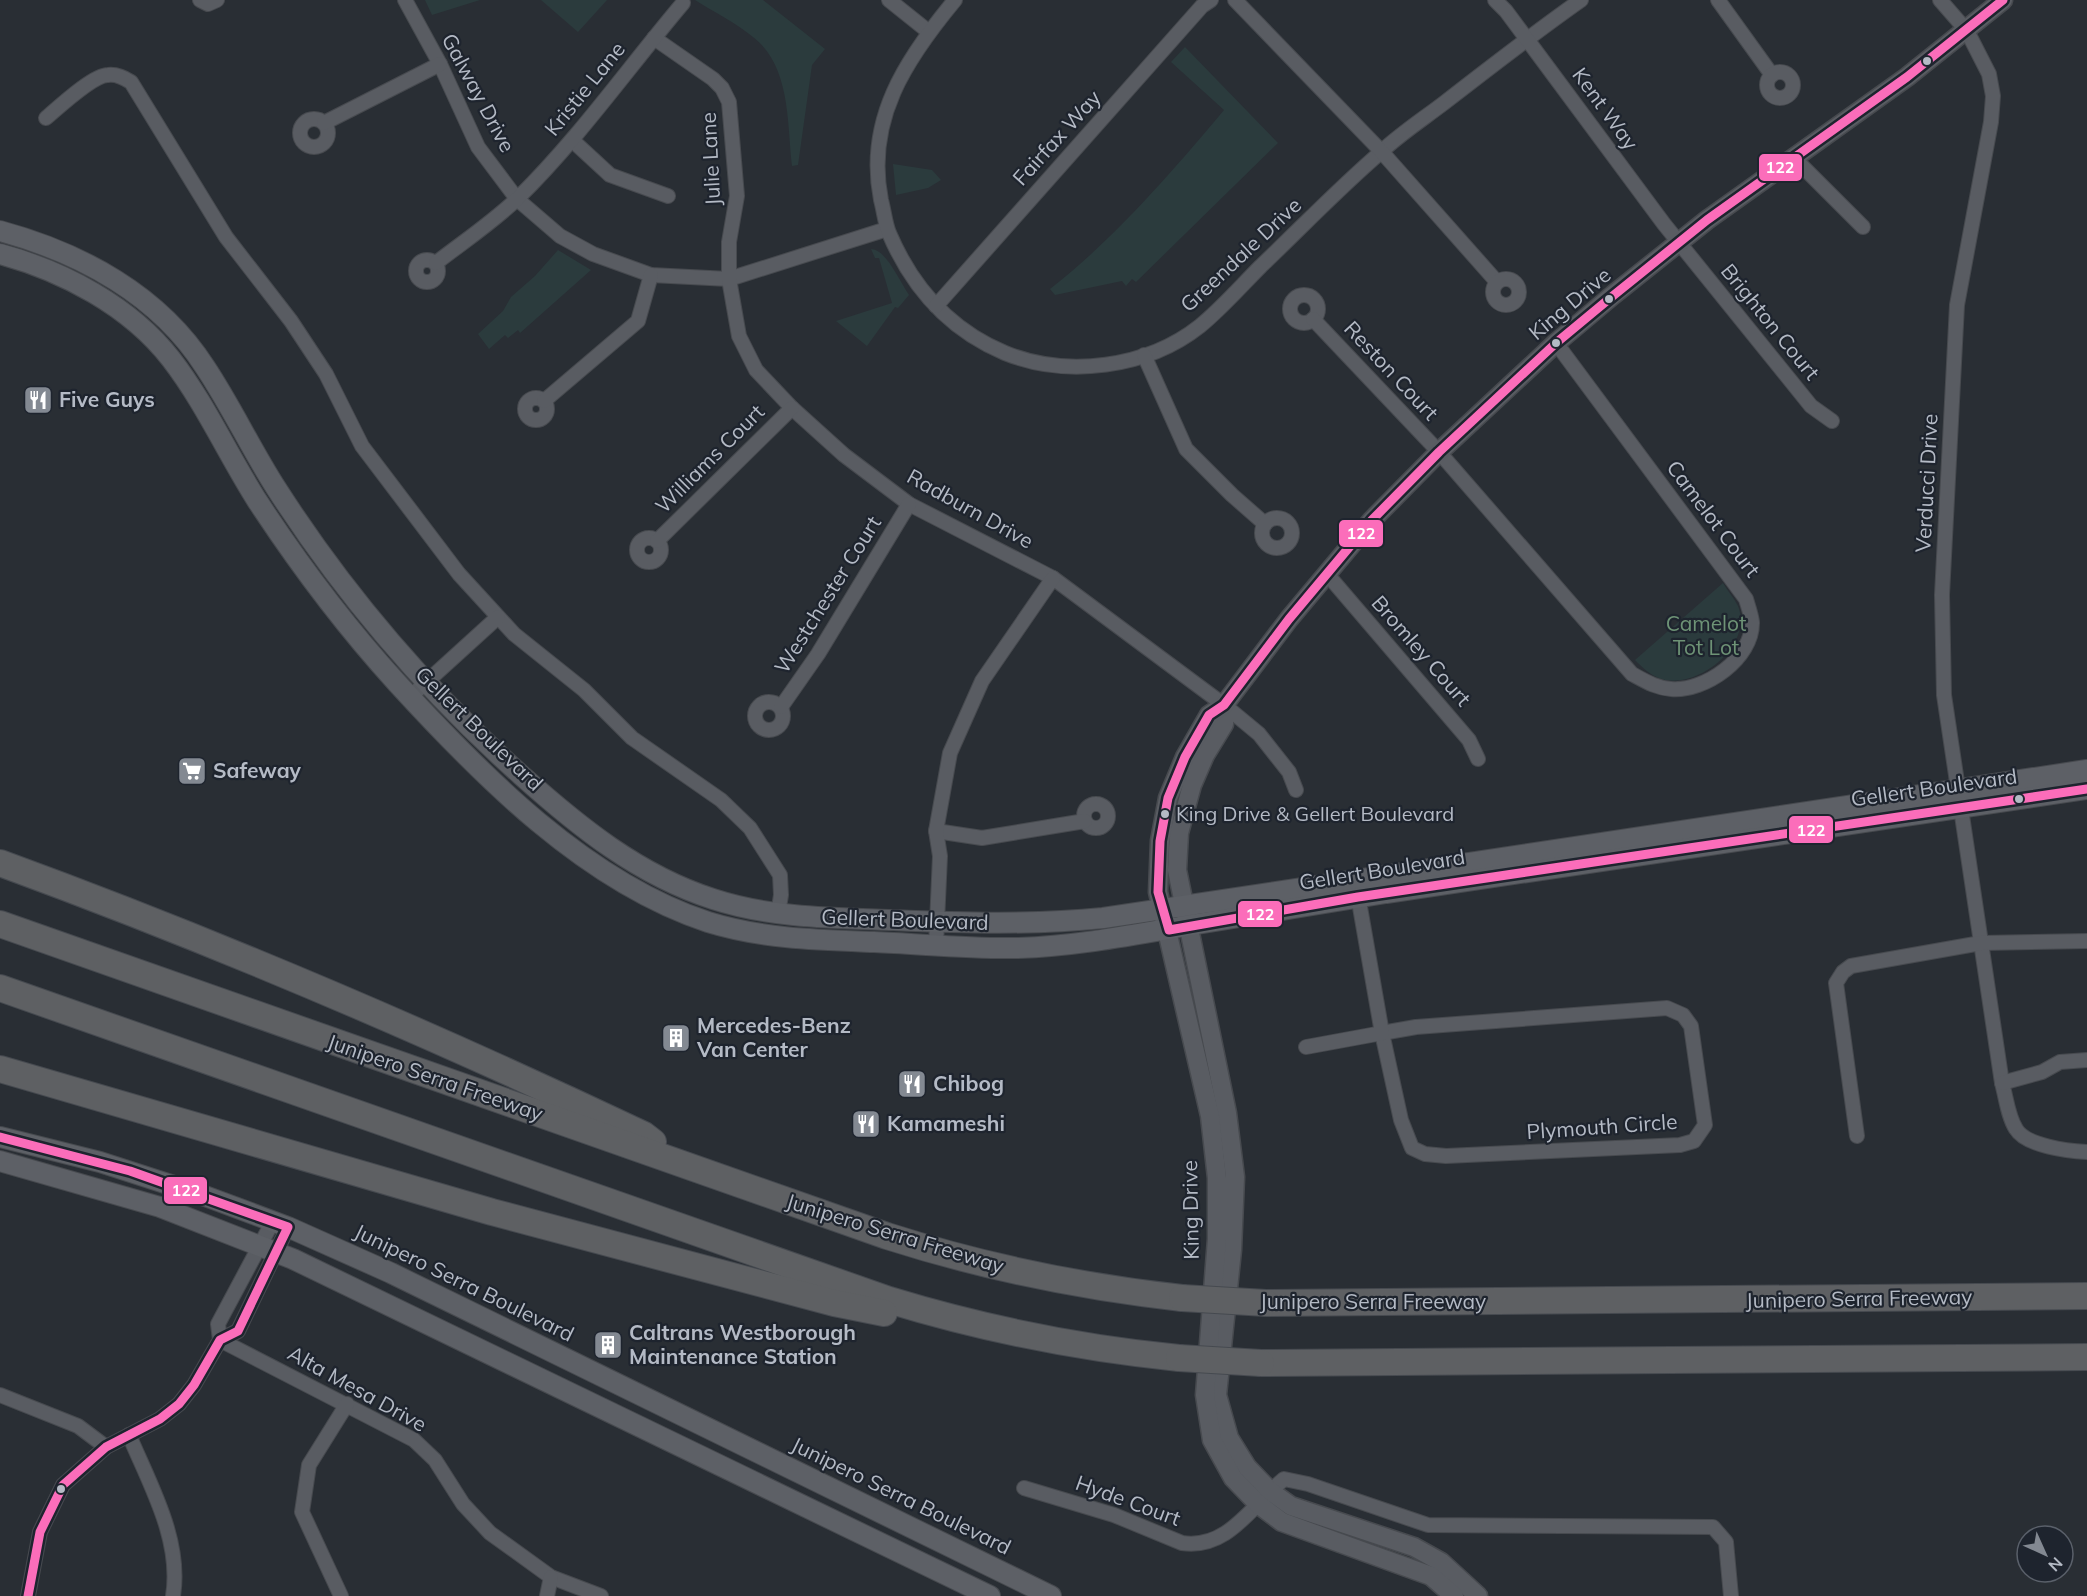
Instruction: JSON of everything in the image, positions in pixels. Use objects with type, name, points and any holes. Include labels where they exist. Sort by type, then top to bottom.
[{"type":"highway","points":[[2,862],[246,958],[405,1024],[644,1135],[677,1163]]},
{"type":"highway","name":"Junipero Serra Freeway","points":[[0,924],[878,1233],[964,1259],[1069,1282],[1182,1298],[1266,1303],[2087,1296]]},
{"type":"highway","points":[[0,988],[872,1294],[975,1324],[1072,1344]]},
{"type":"highway","points":[[0,1069],[492,1212],[812,1297],[882,1313],[1072,1344],[1179,1358],[1261,1363],[2087,1357]]},
{"type":"main road","name":"Gellert Boulevard","points":[[0,231],[58,250],[102,272],[146,301],[172,325],[204,366],[261,464],[316,547],[371,618],[427,682],[516,770],[568,816],[625,858],[696,893],[728,904],[778,914],[937,922],[1024,924],[1063,921],[1162,907],[1357,888],[1960,799],[2087,789]]},
{"type":"main road","name":"Gellert Boulevard","points":[[0,254],[42,267],[90,292],[132,320],[162,348],[191,387],[237,468],[288,546],[348,626],[410,697],[481,769],[548,828],[606,872],[661,903],[710,922],[759,934],[803,940],[1022,948],[1109,940],[1169,930],[1357,888]]},
{"type":"main road","name":"Gellert Boulevard","points":[[1960,799],[2087,771]]},
{"type":"main road","name":"Junipero Serra Boulevard","points":[[0,1137],[130,1171],[280,1224],[391,1273],[1051,1596]]},
{"type":"main road","points":[[0,1161],[135,1199],[269,1248],[390,1304],[990,1596]]},
{"type":"street","points":[[200,0],[208,4],[217,0]]},
{"type":"street","name":"Galway Drive","points":[[405,0],[440,64],[478,147],[517,199],[560,236],[610,262],[651,275],[729,279],[887,229]]},
{"type":"street","points":[[889,0],[929,32]]},
{"type":"street","name":"Greendale Drive","points":[[955,0],[929,32],[899,77],[878,135],[876,174],[887,229],[914,281],[936,306],[973,337],[994,348],[1029,361],[1077,367],[1112,364],[1144,355],[1199,326],[1381,151],[1527,38],[1581,0]]},
{"type":"street","name":"Fairfax Way","points":[[936,306],[1202,6],[1211,0]]},
{"type":"street","points":[[1235,0],[1381,151],[1497,282]]},
{"type":"street","name":"Kent Way","points":[[1495,0],[1527,38],[1680,245]]},
{"type":"street","points":[[1718,0],[1772,75]]},
{"type":"street","name":"Verducci Drive","points":[[1940,0],[1967,31],[1989,74],[1993,96],[1991,122],[1961,281],[1954,350],[1948,511],[1942,595],[1944,695],[2002,1083],[2016,1130],[2033,1142],[2066,1151],[2087,1152]]},
{"type":"street","name":"King Drive","points":[[1478,1596],[1441,1562],[1414,1547],[1264,1497],[1233,1478],[1212,1440],[1205,1395],[1217,1239],[1217,1178],[1210,1116],[1169,930],[1158,892],[1160,841],[1168,798],[1185,757],[1209,715],[1224,705],[1246,674],[1372,520],[1439,452],[1556,343],[1680,245],[1707,220],[1967,31],[2003,0]]},
{"type":"street","name":"Kristie Lane","points":[[436,263],[517,199],[603,105],[683,3]]},
{"type":"street","name":"Julie Lane","points":[[654,38],[713,79],[722,88],[729,102],[737,196],[729,242],[729,279]]},
{"type":"street","points":[[324,123],[440,64]]},
{"type":"street","points":[[46,118],[72,96],[106,74],[120,76],[131,82],[226,237],[291,321],[326,374],[362,446],[459,574],[514,634],[584,690],[632,738],[721,800],[750,828],[780,875],[782,895],[778,914]]},
{"type":"street","points":[[572,140],[610,175],[668,196]]},
{"type":"street","points":[[1794,158],[1863,227]]},
{"type":"street","name":"Brighton Court","points":[[1680,245],[1811,406],[1832,421]]},
{"type":"street","points":[[544,400],[638,321],[651,275]]},
{"type":"street","name":"Radburn Drive","points":[[729,279],[739,336],[756,370],[792,408],[844,455],[909,504],[1053,578],[1224,705],[1259,734],[1289,772],[1296,790]]},
{"type":"street","name":"Reston Court","points":[[1313,319],[1439,452]]},
{"type":"street","name":"Camelot Court","points":[[1439,452],[1632,674],[1652,685],[1673,689],[1712,679],[1728,670],[1746,645],[1752,623],[1746,599],[1556,343]]},
{"type":"street","points":[[1144,355],[1186,449],[1265,524]]},
{"type":"street","name":"Williams Court","points":[[657,541],[792,408]]},
{"type":"street","name":"Westchester Court","points":[[781,707],[818,654],[909,504]]},
{"type":"street","name":"Bromley Court","points":[[1327,574],[1469,740],[1478,759]]},
{"type":"street","points":[[936,945],[940,856],[936,831],[950,753],[982,681],[1053,578]]},
{"type":"street","points":[[410,697],[498,617]]},
{"type":"street","name":"King Drive","points":[[1224,705],[1224,724],[1205,755],[1192,785],[1179,833],[1177,870],[1227,1113],[1234,1177],[1232,1250],[1217,1395],[1229,1438],[1264,1497],[1282,1522],[1431,1576],[1454,1596]]},
{"type":"street","points":[[936,831],[982,838],[1085,820]]},
{"type":"street","name":"Plymouth Circle","points":[[1357,888],[1382,1033],[1401,1120],[1412,1148],[1425,1154],[1446,1156],[1680,1145],[1694,1141],[1705,1125],[1691,1026],[1683,1015],[1668,1008],[1416,1027],[1382,1033]]},
{"type":"street","points":[[1857,1136],[1836,983],[1843,972],[1851,966],[1981,944],[2087,941]]},
{"type":"street","points":[[1306,1047],[1382,1033]]},
{"type":"street","points":[[2002,1083],[2042,1072],[2060,1062],[2087,1060]]},
{"type":"street","points":[[28,1596],[40,1532],[50,1507],[63,1485],[106,1447],[160,1419],[179,1404],[194,1385],[220,1340],[238,1331],[280,1224]]},
{"type":"street","points":[[220,1340],[218,1323],[269,1248]]},
{"type":"street","name":"Alta Mesa Drive","points":[[220,1340],[414,1440],[435,1460],[463,1504],[490,1533],[551,1577],[601,1596]]},
{"type":"street","points":[[0,1395],[78,1426],[106,1447]]},
{"type":"street","points":[[341,1596],[302,1512],[309,1466],[347,1404]]},
{"type":"street","points":[[129,1435],[166,1524],[177,1573],[174,1596]]},
{"type":"street","points":[[1264,1497],[1284,1479],[1308,1484],[1428,1525],[1713,1527],[1726,1542],[1731,1596]]},
{"type":"street","name":"Hyde Court","points":[[1024,1488],[1114,1515],[1182,1543],[1193,1545],[1220,1539],[1264,1497]]},
{"type":"street","points":[[547,1596],[551,1577]]},
{"type":"green space","points":[[425,0],[480,0],[432,15]]},
{"type":"green space","points":[[541,0],[607,0],[578,32]]},
{"type":"green space","points":[[695,0],[763,0],[825,49],[812,65],[798,165],[792,166],[785,97],[774,63],[753,37]]},
{"type":"green space","points":[[1185,47],[1278,143],[1136,282],[1132,279],[1126,286],[1122,281],[1055,295],[1050,289],[1119,228],[1224,110],[1171,62]]},
{"type":"green space","points":[[893,164],[932,170],[941,180],[928,188],[896,195]]},
{"type":"green space","points":[[871,249],[877,250],[887,260],[909,295],[898,308],[895,307],[867,346],[836,321],[892,303],[879,258],[875,258]]},
{"type":"green space","points":[[558,250],[591,270],[520,333],[518,330],[508,338],[505,335],[489,349],[478,334],[503,311],[511,297],[535,276]]},
{"type":"green space","name":"Camelot Tot Lot","points":[[1723,583],[1738,606],[1741,621],[1738,636],[1730,650],[1719,662],[1690,678],[1675,681],[1657,677],[1635,660]]},
{"type":"transit line","name":"122","points":[[2003,0],[1907,77],[1707,220],[1609,299],[1556,343],[1439,452],[1372,520],[1289,619],[1224,705],[1209,715],[1185,757],[1168,798],[1160,841],[1158,892],[1169,930],[1358,897],[2087,789]]},
{"type":"transit line","name":"122","points":[[0,1137],[130,1171],[288,1227],[238,1331],[220,1340],[194,1385],[179,1404],[160,1419],[106,1447],[63,1485],[40,1532],[28,1596]]},
{"type":"place","name":"Five Guys","points":[[38,400]]},
{"type":"place","name":"Safeway","points":[[192,771]]},
{"type":"place","name":"King Drive & Gellert Boulevard","points":[[1165,814]]},
{"type":"place","name":"Mercedes-Benz Van Center","points":[[676,1038]]},
{"type":"place","name":"Chibog","points":[[912,1084]]},
{"type":"place","name":"Kamameshi","points":[[866,1124]]},
{"type":"place","name":"Caltrans Westborough Maintenance Station","points":[[608,1345]]}]
